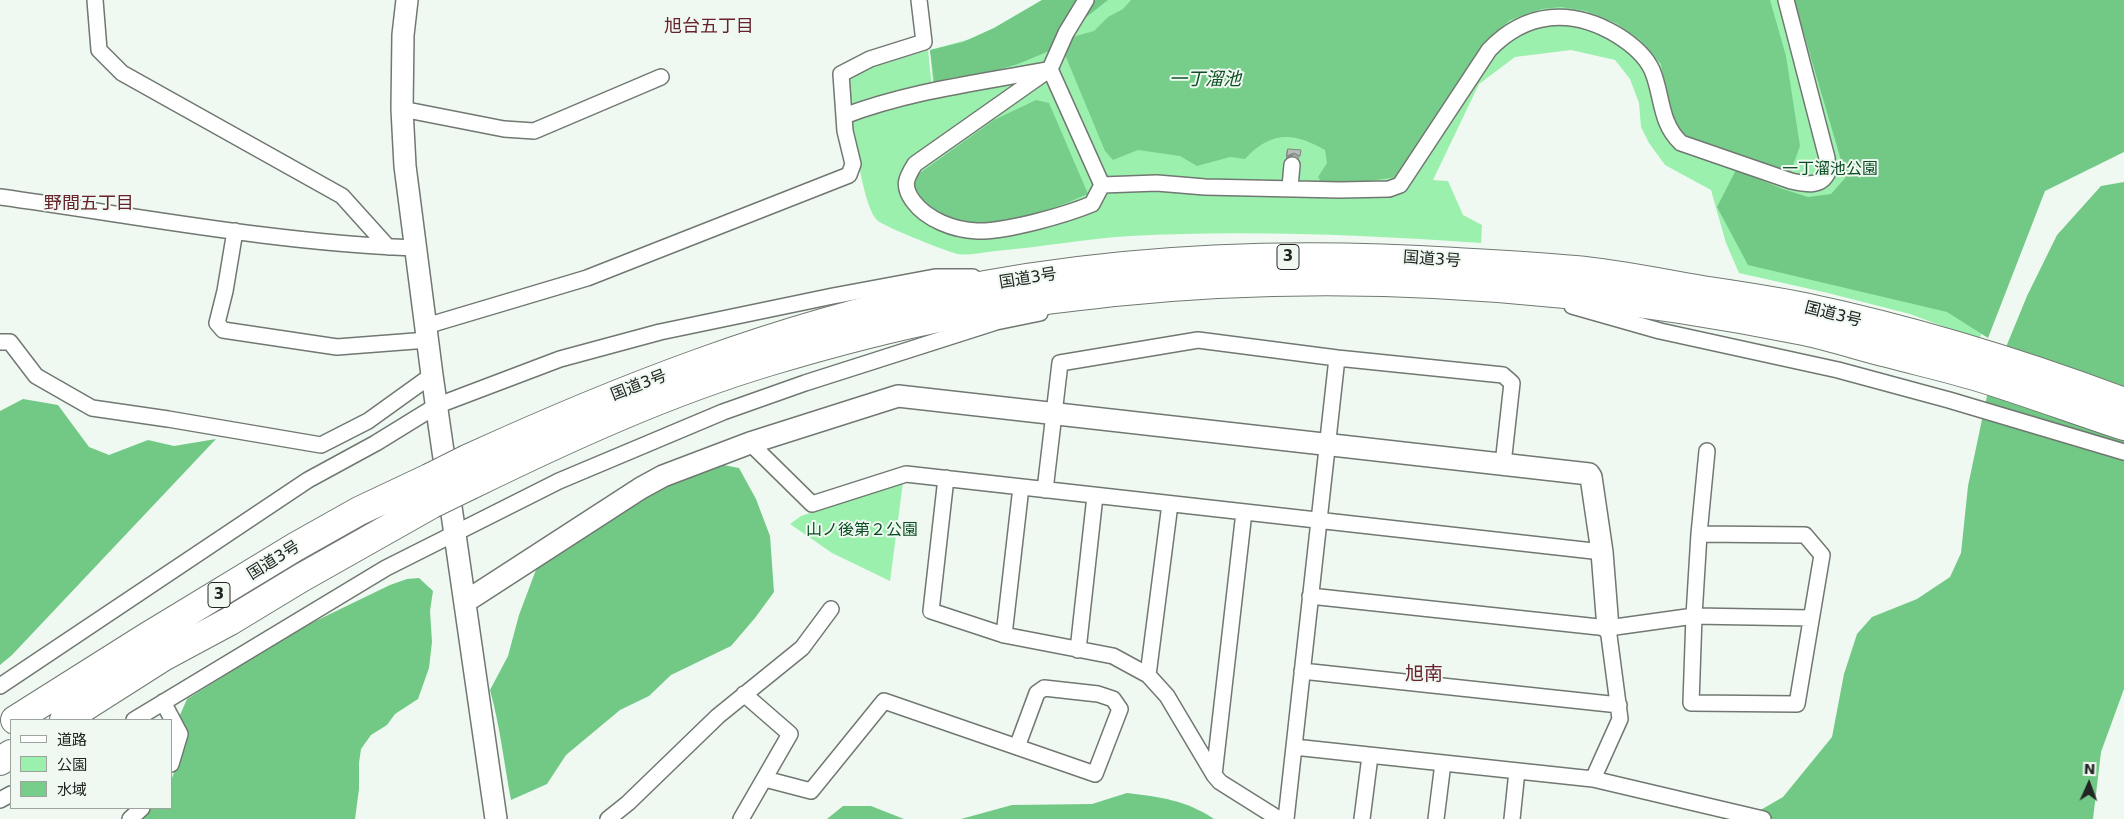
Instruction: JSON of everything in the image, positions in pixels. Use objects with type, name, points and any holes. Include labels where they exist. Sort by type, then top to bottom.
[{"type":"highway","name":"国道3号","points":[[66,719],[163,657],[230,622],[343,553],[430,491],[467,459],[559,417],[662,376],[766,340],[946,292],[1040,277],[1167,262],[1279,257],[1383,257],[1580,270],[1803,307],[1934,339],[2055,376],[2124,402]]},
{"type":"highway","name":"国道3号","points":[[17,719],[145,638],[359,510],[430,491],[471,485],[555,444],[674,395],[767,362],[860,336],[956,314],[1062,298],[1166,287],[1284,281],[1402,282],[1550,291],[1685,310],[1808,332],[1976,377],[2124,426]]},
{"type":"street","points":[[96,0],[99,50],[122,73],[342,196],[388,247]]},
{"type":"street","points":[[407,0],[403,35],[402,108],[405,166],[436,406],[496,819]]},
{"type":"street","points":[[235,231],[225,291],[217,323],[223,330],[336,347],[427,333],[587,278],[849,175],[853,164],[845,130],[841,74],[870,59],[924,42],[919,0]]},
{"type":"street","points":[[1086,0],[1066,33],[1050,69],[915,164],[906,176],[907,193],[927,216],[948,225],[976,231],[998,229],[1079,209],[1092,204],[1102,185]]},
{"type":"street","points":[[1102,185],[1157,183],[1205,187],[1358,190],[1389,189],[1400,185],[1489,50],[1501,37],[1518,26],[1538,19],[1560,16],[1584,19],[1607,29],[1639,51],[1652,69],[1671,134],[1681,143],[1791,181],[1809,185],[1817,183],[1828,172],[1827,158],[1786,0]]},
{"type":"street","points":[[844,116],[890,100],[1050,69]]},
{"type":"street","points":[[1050,69],[1102,185]]},
{"type":"street","points":[[402,108],[504,129],[534,131],[661,77]]},
{"type":"street","points":[[1290,188],[1292,164]]},
{"type":"street","points":[[0,197],[235,231],[388,247],[416,248]]},
{"type":"street","points":[[0,686],[308,480],[376,443],[436,406],[560,359],[660,332],[935,277],[1040,277]]},
{"type":"street","points":[[136,719],[386,568],[559,481],[628,451],[723,412],[768,396],[996,322],[1166,287]]},
{"type":"street","points":[[1550,291],[1573,306],[1660,332],[1838,370],[2124,452]]},
{"type":"street","points":[[1045,490],[1060,363],[1198,340],[1337,358],[1503,375],[1512,383],[1503,464]]},
{"type":"street","points":[[0,342],[10,342],[36,376],[92,408],[321,445],[368,421],[432,375]]},
{"type":"street","points":[[1286,819],[1337,358]]},
{"type":"street","points":[[465,602],[663,476],[750,443],[898,396],[1589,474],[1592,477],[1602,552],[1608,628],[1620,719],[1593,779]]},
{"type":"street","points":[[750,443],[812,504],[906,474],[1602,552]]},
{"type":"street","points":[[1699,534],[1805,535],[1822,555],[1797,704],[1691,703],[1699,534],[1707,451]]},
{"type":"street","points":[[946,478],[931,611],[1004,635],[1113,656],[1148,675],[1167,696],[1220,782],[1279,819]]},
{"type":"street","points":[[1004,635],[1021,487]]},
{"type":"street","points":[[1078,650],[1095,496]]},
{"type":"street","points":[[1148,675],[1170,504]]},
{"type":"street","points":[[1214,775],[1244,512]]},
{"type":"street","points":[[1310,596],[1608,628],[1694,616],[1811,618]]},
{"type":"street","points":[[608,819],[628,803],[718,716],[802,648],[831,609]]},
{"type":"street","points":[[1302,671],[1619,705]]},
{"type":"street","points":[[765,779],[811,791],[884,700],[1017,747],[1095,774],[1120,709],[1113,700],[1098,694],[1044,688],[1037,693],[1017,747]]},
{"type":"street","points":[[741,819],[790,734],[744,694]]},
{"type":"street","points":[[163,702],[180,734],[172,761]]},
{"type":"street","points":[[1294,748],[1593,779],[1763,819]]},
{"type":"street","points":[[1362,819],[1370,756]]},
{"type":"street","points":[[1436,819],[1443,763]]},
{"type":"street","points":[[1512,819],[1517,771]]},
{"type":"street","points":[[130,819],[141,809]]},
{"type":"green space","name":"一丁溜池公園","points":[[1042,0],[1868,0],[2023,231],[1979,340],[1910,314],[1739,273],[1726,243],[1711,190],[1665,165],[1649,143],[1641,127],[1639,103],[1630,79],[1615,60],[1571,50],[1515,57],[1479,84],[1433,180],[1448,181],[1463,215],[1482,225],[1481,243],[1306,234],[1218,233],[1113,237],[972,254],[958,254],[878,221],[868,203],[864,190],[852,123],[856,117],[934,95],[930,50],[970,39],[994,28]]},
{"type":"green space","points":[[928,50],[932,88],[847,110],[844,76]]},
{"type":"green space","name":"山ノ後第２公園","points":[[903,482],[890,581],[832,553],[790,524],[801,516]]},
{"type":"shaded area","points":[[1042,0],[1108,0],[1066,33],[1054,49],[1018,64],[988,73],[934,82],[930,50],[963,42],[994,28]]},
{"type":"shaded area","points":[[1794,0],[2124,0],[2124,152],[2045,191],[1988,338],[1947,312],[1748,265],[1717,207],[1736,170],[1808,197],[1831,194],[1846,177]]},
{"type":"shaded area","points":[[2124,182],[2124,689],[2101,752],[2093,819],[1745,819],[1783,797],[1832,737],[1844,674],[1857,634],[1872,617],[1917,599],[1950,577],[1961,553],[1968,486],[1988,391],[2027,296],[2057,235],[2101,186]]},
{"type":"shaded area","points":[[23,399],[58,405],[89,447],[109,455],[148,440],[174,446],[216,439],[12,655],[0,665],[0,411]]},
{"type":"shaded area","points":[[718,464],[739,468],[756,499],[770,536],[774,592],[731,646],[671,675],[649,696],[620,710],[566,755],[547,784],[511,800],[490,690],[508,656],[519,615],[537,567],[602,523],[663,487]]},
{"type":"shaded area","points":[[419,578],[433,591],[430,611],[432,642],[429,668],[418,699],[395,714],[387,725],[371,735],[361,749],[355,819],[141,819],[150,809],[172,809],[172,778],[186,738],[180,715],[187,699],[299,629],[390,585],[407,579]]},
{"type":"shaded area","points":[[1127,793],[1183,803],[1214,819],[961,819],[1012,805],[1092,804]]},
{"type":"shaded area","points":[[843,806],[871,806],[904,819],[827,819]]},
{"type":"water","name":"一丁溜池","points":[[1131,0],[1770,0],[1786,56],[1800,146],[1790,174],[1685,139],[1674,126],[1666,99],[1661,64],[1640,40],[1616,23],[1586,11],[1561,7],[1542,9],[1510,20],[1486,41],[1397,177],[1353,183],[1322,183],[1318,177],[1327,163],[1325,150],[1303,140],[1283,137],[1264,143],[1245,159],[1230,157],[1197,166],[1180,156],[1138,150],[1113,160],[1105,151],[1063,50],[1069,38],[1094,31],[1108,17],[1123,9]]},
{"type":"water","points":[[1036,100],[1049,103],[1088,194],[1035,214],[998,222],[961,220],[932,210],[923,203],[916,193],[914,186],[917,175],[994,120]]},
{"type":"building","points":[[1288,149],[1301,150],[1300,156],[1294,153],[1287,156]]},
{"type":"district","name":"旭台五丁目","points":[[709,27]]},
{"type":"district","name":"野間五丁目","points":[[89,204]]},
{"type":"district","name":"旭南","points":[[1424,675]]}]
